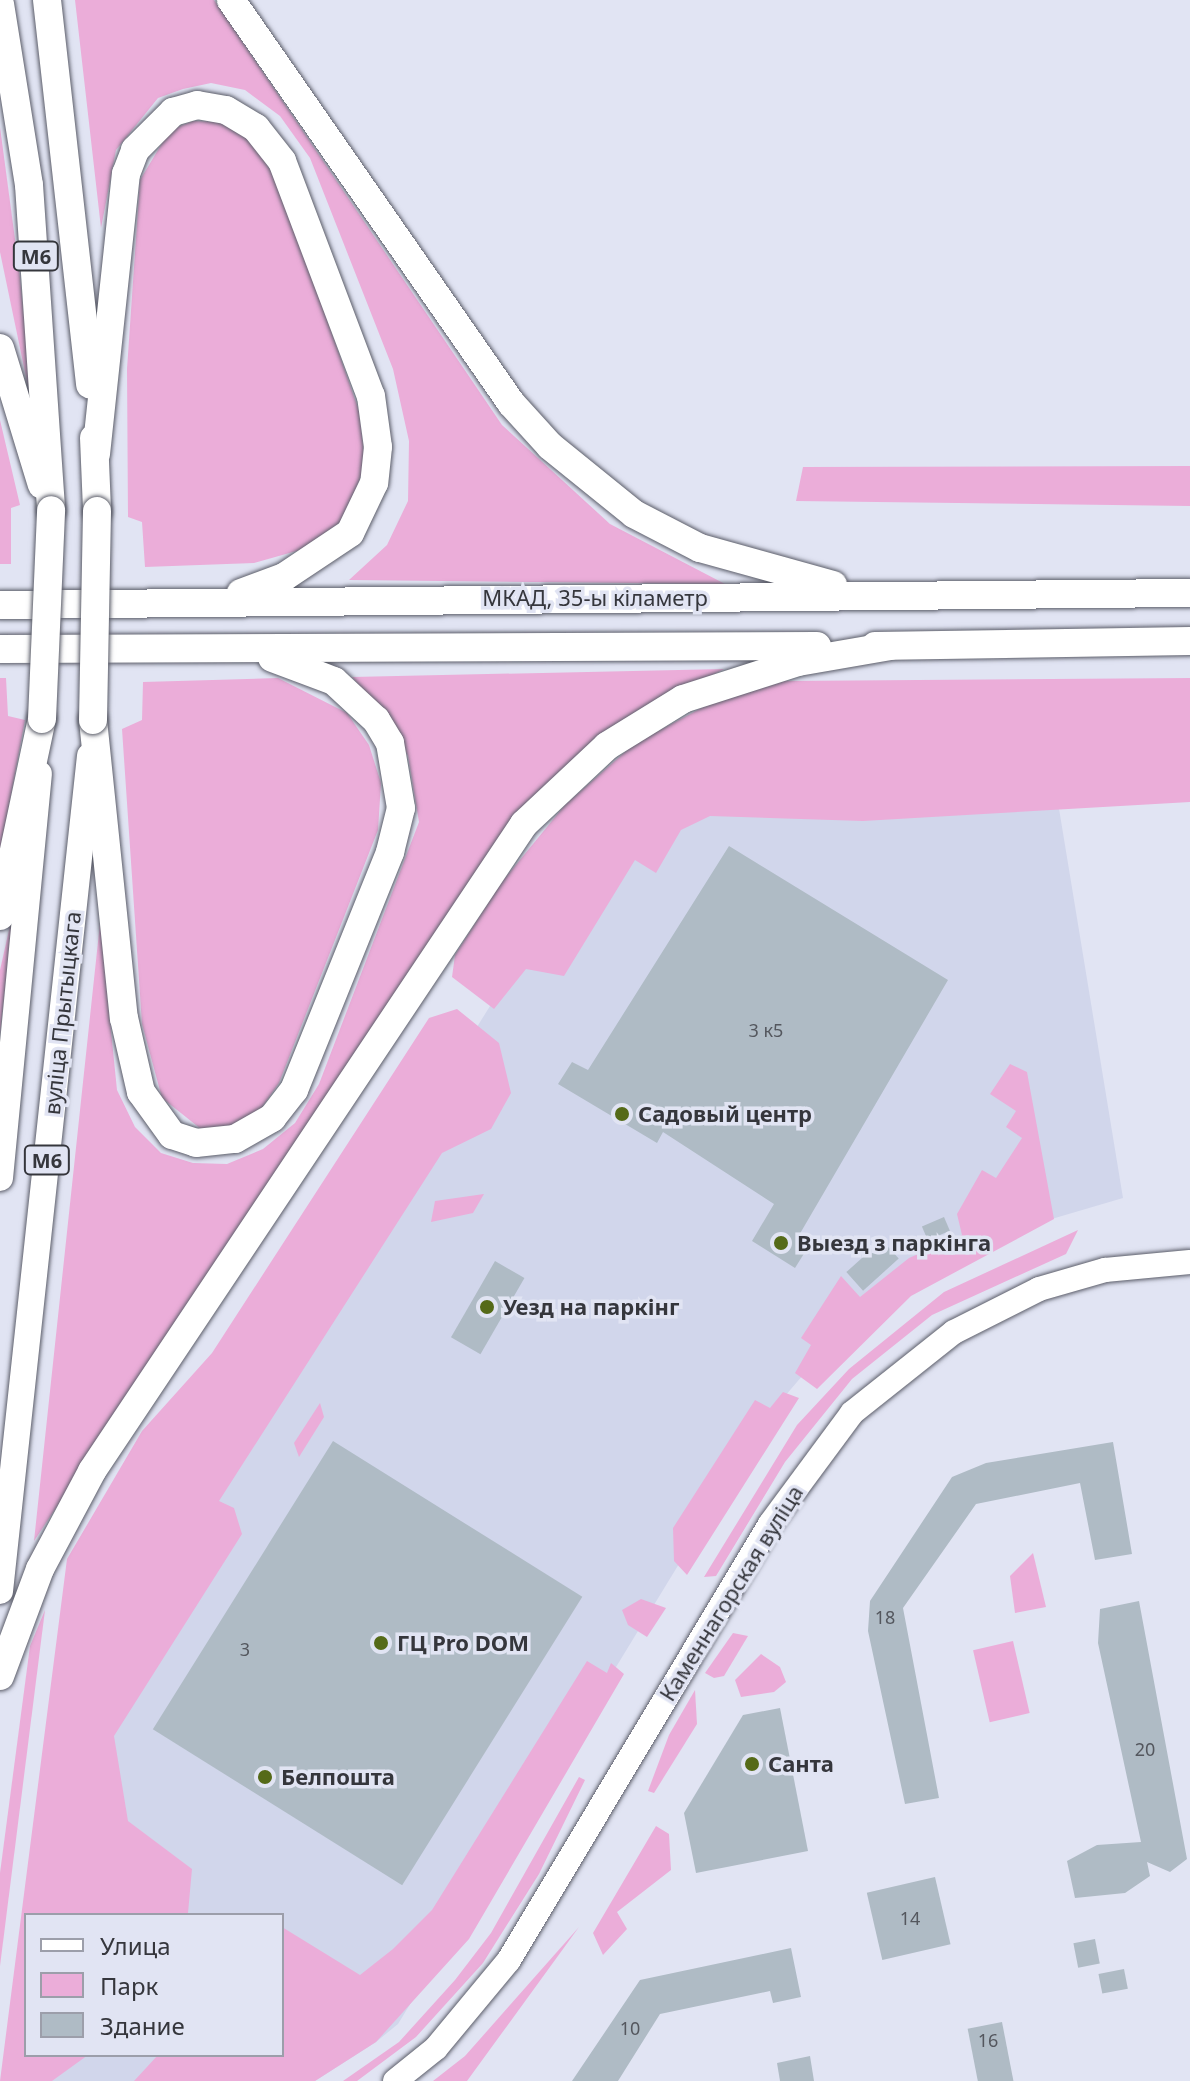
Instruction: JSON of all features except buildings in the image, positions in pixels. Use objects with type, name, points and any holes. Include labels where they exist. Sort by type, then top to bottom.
[{"type":"highway","name":"М6","points":[[47,0],[73,190],[96,454],[93,724]]},
{"type":"highway","points":[[231,0],[511,403],[591,483],[700,548],[897,597]]},
{"type":"highway","name":"М6","points":[[0,4],[43,327],[51,510],[41,733]]},
{"type":"highway","points":[[96,454],[126,174],[135,150],[173,112],[197,105],[226,110],[256,128],[282,161],[371,396],[378,447],[374,483],[350,533],[284,577],[221,600]]},
{"type":"highway","points":[[0,348],[51,510]]},
{"type":"highway","name":"МКАД, 35-ы кіламетр","points":[[0,605],[221,600],[1190,593]]},
{"type":"highway","points":[[0,649],[891,646],[1190,641]]},
{"type":"highway","points":[[0,1676],[40,1569],[92,1471],[524,824],[607,746],[683,699],[798,662],[891,646]]},
{"type":"highway","points":[[93,724],[124,1018],[141,1092],[172,1135],[196,1143],[235,1139],[272,1118],[294,1090],[390,852],[401,808],[390,743],[357,699],[288,661],[228,650]]},
{"type":"highway","points":[[0,916],[41,733]]},
{"type":"main road","name":"вуліца Прытыцкага","points":[[0,1591],[93,724]]},
{"type":"main road","name":"вуліца Прытыцкага","points":[[0,1178],[41,733]]},
{"type":"main road","name":"Каменнагорская вуліца","points":[[395,2081],[436,2048],[509,1960],[762,1537],[852,1413],[954,1332],[1039,1289],[1120,1267],[1190,1262]]},
{"type":"shaded area","points":[[1051,760],[1123,1198],[977,1241],[833,1340],[773,1410],[398,2024],[376,2042],[315,2081],[4,2081],[24,1928],[24,2057],[284,2057],[284,1913],[26,1913],[70,1576],[203,1465],[592,843],[637,807]]},
{"type":"green space","points":[[75,0],[214,0],[502,425],[610,524],[725,584],[349,580],[387,545],[408,501],[409,441],[393,369],[310,158],[280,116],[245,90],[211,83],[183,89],[158,98],[116,150],[101,228]]},
{"type":"green space","points":[[193,121],[223,122],[249,138],[280,185],[359,411],[365,462],[348,517],[300,550],[254,563],[145,567],[142,522],[128,517],[127,369],[140,180],[170,130]]},
{"type":"green space","points":[[0,127],[19,269],[35,420],[0,252]]},
{"type":"green space","points":[[0,420],[20,505],[11,508],[11,564],[0,564]]},
{"type":"green space","points":[[1190,466],[1190,506],[796,501],[803,467]]},
{"type":"green space","points":[[724,669],[632,716],[495,849],[34,1541],[100,923],[117,1090],[135,1127],[161,1153],[193,1163],[227,1164],[263,1149],[295,1123],[319,1084],[419,822],[408,756],[390,720],[352,677]]},
{"type":"green space","points":[[0,678],[6,678],[8,716],[25,720],[0,854]]},
{"type":"green space","points":[[278,678],[347,713],[369,745],[381,783],[378,830],[279,1083],[260,1110],[232,1126],[201,1129],[162,1098],[142,1024],[122,729],[142,720],[143,682]]},
{"type":"green space","points":[[1190,678],[1190,802],[863,821],[710,816],[681,830],[656,873],[635,860],[564,976],[526,969],[494,1009],[452,977],[455,955],[501,883],[565,805],[634,744],[707,705],[785,681]]},
{"type":"green space","points":[[14,908],[0,1034],[0,970]]},
{"type":"green space","points":[[457,1009],[499,1043],[511,1093],[491,1129],[442,1153],[219,1501],[234,1508],[242,1534],[114,1736],[128,1821],[192,1869],[188,1913],[24,1913],[24,2057],[85,2057],[52,2081],[0,2081],[67,1559],[142,1431],[212,1353],[429,1018]]},
{"type":"green space","points":[[1010,1064],[1027,1072],[1054,1219],[911,1296],[817,1389],[795,1373],[811,1345],[801,1338],[841,1276],[860,1297],[909,1258],[962,1235],[957,1214],[982,1170],[996,1178],[1022,1138],[1006,1127],[1016,1111],[990,1094]]},
{"type":"green space","points":[[484,1194],[473,1213],[431,1222],[435,1201]]},
{"type":"green space","points":[[1078,1230],[1066,1254],[932,1315],[852,1379],[785,1462],[716,1576],[704,1577],[797,1425],[849,1369],[944,1292]]},
{"type":"green space","points":[[783,1392],[799,1398],[687,1575],[674,1561],[673,1528],[755,1400],[770,1408]]},
{"type":"green space","points":[[320,1403],[324,1417],[299,1457],[294,1443]]},
{"type":"green space","points":[[1033,1553],[1046,1607],[1015,1613],[1010,1576]]},
{"type":"green space","points":[[641,1599],[666,1608],[647,1637],[628,1625],[622,1610]]},
{"type":"green space","points":[[45,1610],[0,1966],[0,1873],[30,1646]]},
{"type":"green space","points":[[733,1633],[748,1636],[724,1676],[714,1678],[705,1673]]},
{"type":"green space","points":[[1013,1641],[1030,1713],[990,1722],[973,1650]]},
{"type":"green space","points":[[761,1654],[780,1667],[786,1682],[774,1692],[741,1697],[735,1680]]},
{"type":"green space","points":[[587,1661],[607,1673],[611,1663],[624,1674],[469,1939],[376,2042],[315,2081],[134,2081],[156,2057],[284,2057],[284,1928],[360,1975],[393,1949],[432,1910]]},
{"type":"green space","points":[[695,1690],[697,1724],[654,1793],[648,1791],[669,1735]]},
{"type":"green space","points":[[579,1777],[585,1780],[539,1874],[483,1963],[416,2037],[357,2081],[343,2081],[399,2042],[455,1980],[491,1933]]},
{"type":"green space","points":[[656,1826],[669,1834],[671,1870],[617,1912],[627,1929],[603,1955],[593,1933]]},
{"type":"green space","points":[[579,1927],[467,2081],[433,2081],[465,2056]]},
{"type":"place","name":"Садовый центр","points":[[622,1114]]},
{"type":"place","name":"Выезд з паркінга","points":[[781,1243]]},
{"type":"place","name":"Уезд на паркінг","points":[[487,1307]]},
{"type":"place","name":"ГЦ Pro DOM","points":[[381,1643]]},
{"type":"place","name":"Санта","points":[[752,1764]]},
{"type":"place","name":"Белпошта","points":[[265,1777]]}]
